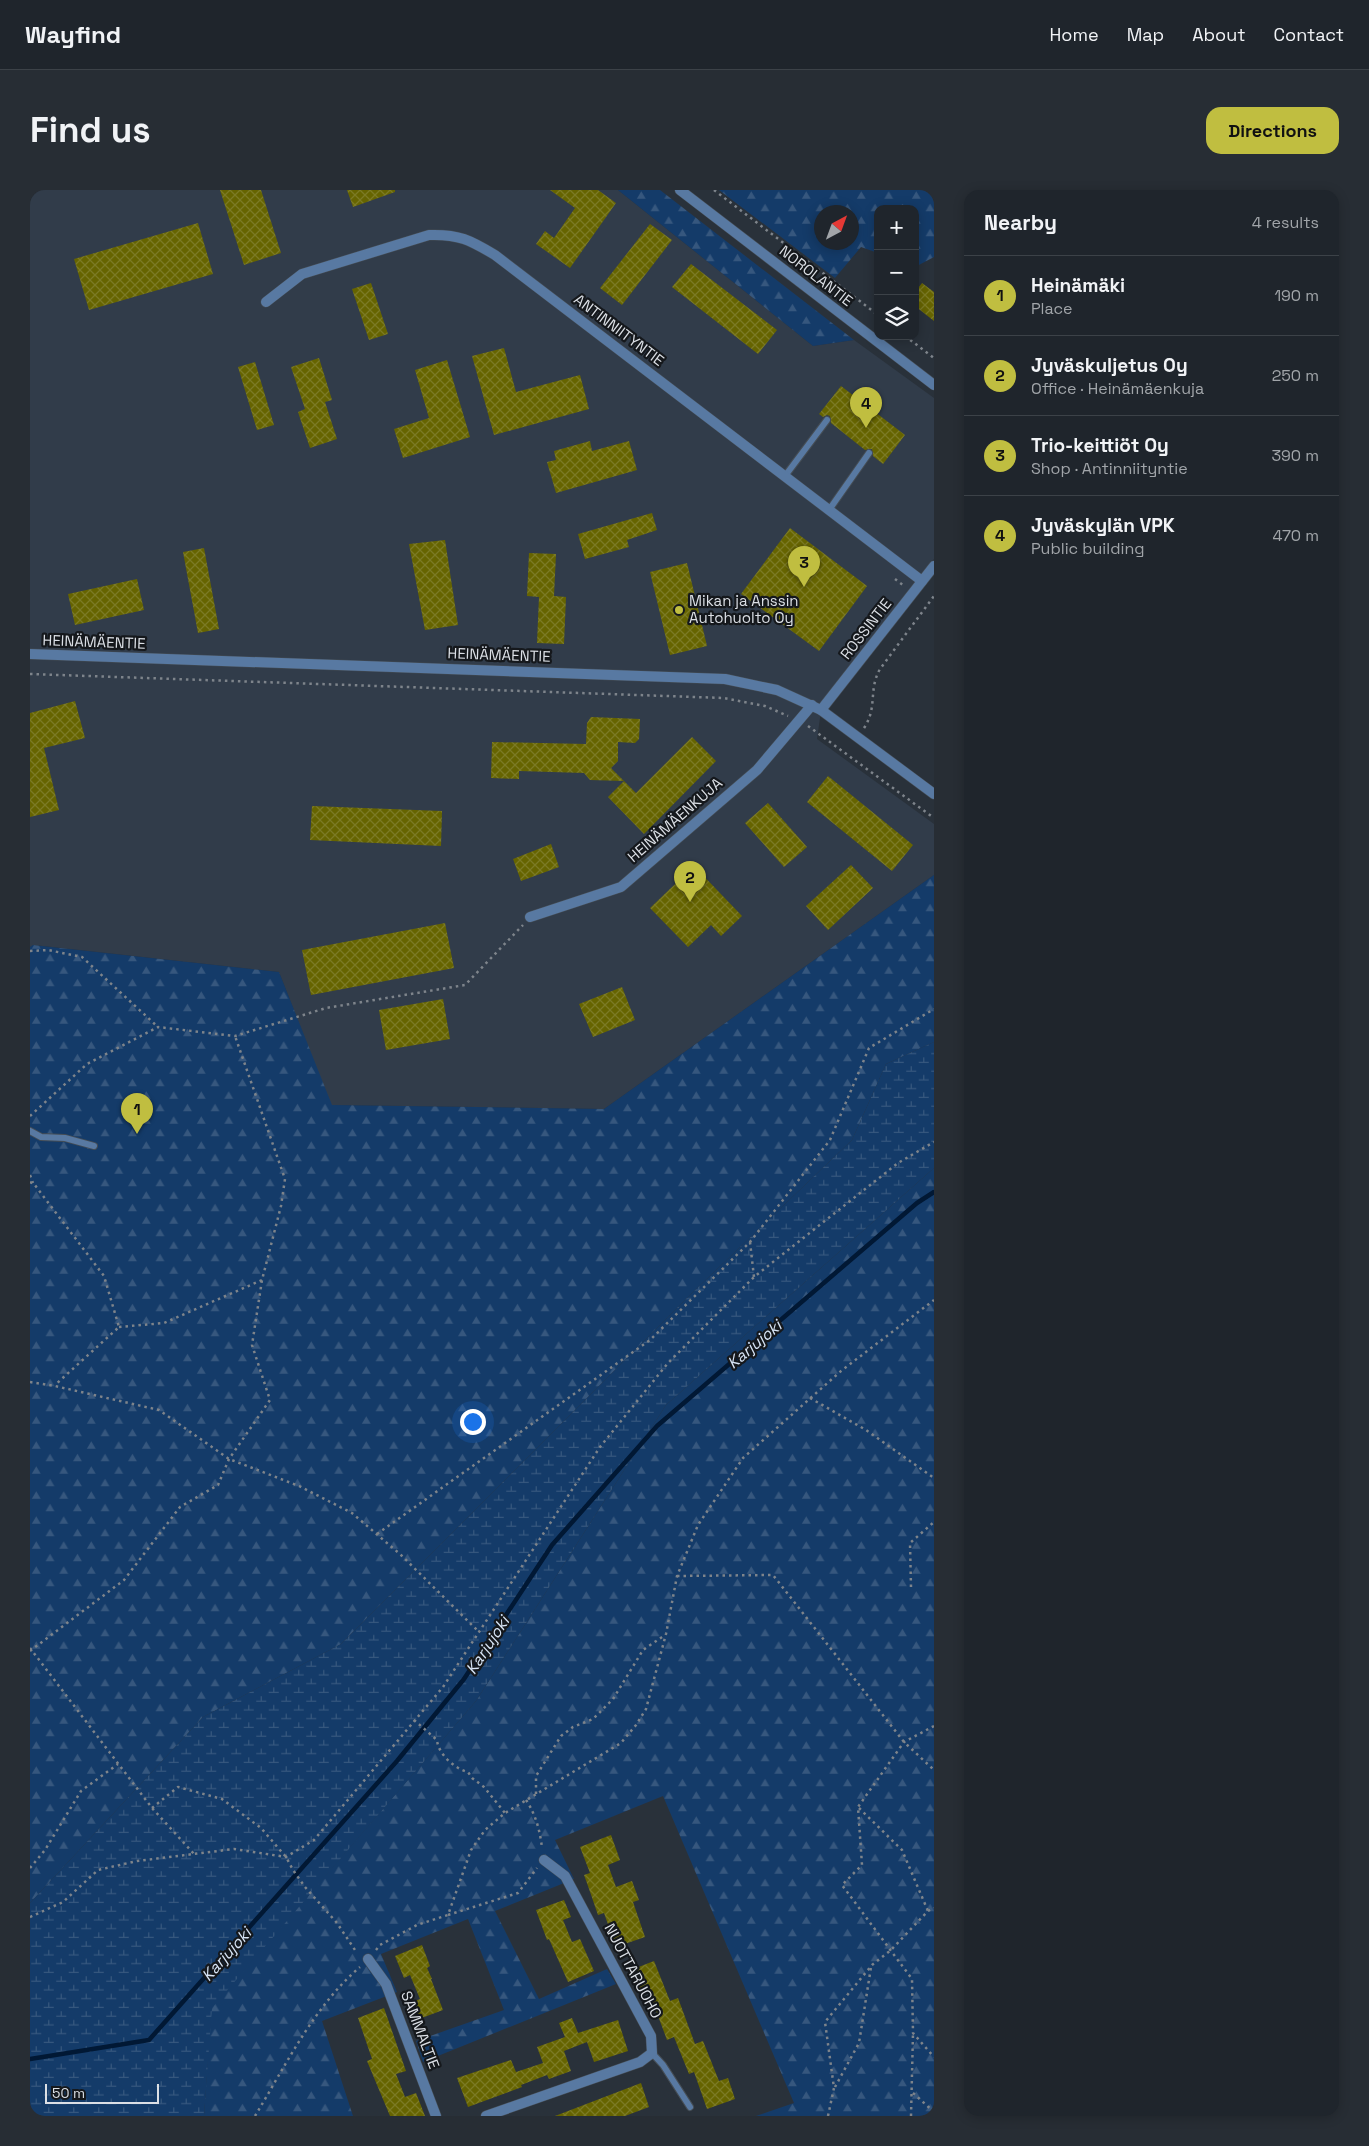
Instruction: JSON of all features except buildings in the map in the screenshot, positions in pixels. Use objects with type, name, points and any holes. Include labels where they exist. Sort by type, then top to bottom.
[{"type":"street","name":"NOROLANTIE","points":[[680,190],[934,385]]},
{"type":"street","name":"ANTINNIITYNTIE","points":[[266,302],[302,274],[430,235],[451,234],[474,243],[495,255],[922,581]]},
{"type":"street","name":"ROSSINTIE","points":[[816,708],[934,566]]},
{"type":"street","name":"HEINÄMÄENTIE","points":[[30,654],[725,679],[776,690],[816,708],[934,794]]},
{"type":"street","name":"HEINÄMÄENKUJA","points":[[530,918],[621,887],[757,770],[800,721],[816,708]]},
{"type":"street","name":"NUOTTARUOHO","points":[[544,1860],[565,1876],[651,2036],[652,2053]]},
{"type":"street","name":"SAMMALTIE","points":[[366,1961],[386,1984],[436,2116]]},
{"type":"street","points":[[486,2116],[640,2062],[652,2053]]},
{"type":"lane","points":[[785,476],[827,420]]},
{"type":"lane","points":[[829,510],[869,453]]},
{"type":"lane","points":[[30,1131],[41,1136],[65,1138],[94,1146]]},
{"type":"lane","points":[[652,2053],[663,2066],[690,2107]]},
{"type":"path","points":[[714,190],[874,312]]},
{"type":"path","points":[[910,340],[934,358]]},
{"type":"path","points":[[858,737],[873,708],[874,681],[880,669],[934,596]]},
{"type":"path","points":[[30,674],[724,698],[765,706],[800,721],[934,818]]},
{"type":"path","points":[[30,1116],[87,1064],[158,1027],[235,1036],[326,1008],[465,985],[530,918]]},
{"type":"path","points":[[30,950],[48,950],[82,957],[158,1027]]},
{"type":"path","points":[[376,1534],[650,1340],[750,1242],[830,1140],[869,1048],[934,1009]]},
{"type":"path","points":[[194,1854],[152,1808],[31,1650],[124,1580],[180,1508],[218,1485],[229,1459],[270,1400],[252,1345],[262,1280],[281,1206],[285,1180],[235,1036]]},
{"type":"path","points":[[30,1918],[63,1902],[98,1870],[137,1861],[234,1849],[286,1857],[314,1840],[442,1687],[600,1448],[668,1363],[754,1277],[898,1163],[934,1142]]},
{"type":"path","points":[[30,1175],[32,1183],[104,1276],[118,1326]]},
{"type":"path","points":[[750,1242],[754,1277]]},
{"type":"path","points":[[55,1386],[118,1326],[164,1323],[262,1280]]},
{"type":"path","points":[[448,1915],[472,1850],[485,1830],[505,1813],[621,1743],[636,1725],[646,1709],[666,1634],[677,1576],[698,1526],[743,1458],[810,1398],[897,1327],[934,1300]]},
{"type":"path","points":[[30,1382],[159,1410],[229,1459],[299,1486],[352,1513],[401,1554],[479,1632]]},
{"type":"path","points":[[810,1398],[866,1430],[934,1478]]},
{"type":"path","points":[[911,1587],[910,1542],[934,1522]]},
{"type":"path","points":[[677,1576],[773,1575],[904,1742],[934,1770]]},
{"type":"path","points":[[536,1794],[536,1776],[560,1736],[573,1727],[593,1719],[613,1699],[643,1650],[666,1634]]},
{"type":"path","points":[[414,1720],[437,1740],[438,1748],[459,1770],[468,1772],[472,1778],[484,1787],[505,1813]]},
{"type":"path","points":[[911,2116],[913,2093],[912,1979],[842,1884],[862,1865],[858,1807],[904,1742],[934,1726]]},
{"type":"path","points":[[30,1868],[45,1850],[81,1791],[118,1764]]},
{"type":"path","points":[[152,1808],[178,1787],[222,1799],[261,1828],[286,1857],[299,1879],[337,1923],[366,1961]]},
{"type":"path","points":[[255,2116],[316,2015],[343,1980],[366,1961],[380,1945],[417,1925],[518,1893],[544,1860],[540,1830],[526,1800]]},
{"type":"path","points":[[858,1807],[902,1850],[928,1911]]},
{"type":"path","points":[[834,2088],[825,2022],[872,1965],[891,1950],[928,1911],[934,1908]]},
{"type":"path","points":[[828,2116],[834,2088],[858,2043],[872,1965]]},
{"type":"path","points":[[913,2033],[934,2057]]},
{"type":"path","points":[[913,2093],[934,2112]]},
{"type":"shaded area","points":[[30,190],[618,190],[813,346],[854,340],[934,398],[934,559],[822,704],[817,739],[934,824],[934,875],[604,1109],[331,1105],[279,972],[34,945],[30,947]]},
{"type":"green space","points":[[618,190],[660,190],[854,340],[813,346]]},
{"type":"green space","points":[[719,190],[934,190],[934,257],[919,265],[919,205],[874,205],[874,252],[861,247],[859,249],[859,205],[814,205],[814,250],[858,250],[835,278]]},
{"type":"green space","points":[[934,875],[934,1042],[886,1064],[852,1140],[691,1294],[341,1644],[203,1717],[30,1903],[30,947],[33,945],[279,972],[332,1105],[604,1109]]},
{"type":"green space","points":[[934,1042],[934,1168],[666,1405],[476,1701],[212,2008],[204,2116],[30,2116],[30,1903],[203,1717],[341,1644],[691,1294],[852,1140],[886,1064]]},
{"type":"green space","points":[[934,1168],[934,2116],[756,2116],[794,2103],[663,1796],[555,1840],[574,1879],[495,1911],[539,1999],[607,1969],[616,1984],[423,2062],[416,2041],[504,2010],[468,1919],[381,1954],[397,1992],[322,2021],[353,2116],[204,2116],[211,2008],[476,1701],[666,1405]]},
{"type":"waterway","name":"Karjujoki","points":[[30,2059],[149,2040],[397,1761],[464,1679],[552,1545],[657,1426],[917,1203],[934,1192]]},
{"type":"place","name":"Jyväskylän VPK","points":[[866,428]]},
{"type":"place","name":"Trio-keittiöt Oy","points":[[804,587]]},
{"type":"place","name":"Mikan ja Anssin Autohuolto Oy","points":[[679,610]]},
{"type":"place","name":"Jyväskuljetus Oy","points":[[690,902]]},
{"type":"place","name":"Heinämäki","points":[[137,1134]]}]
